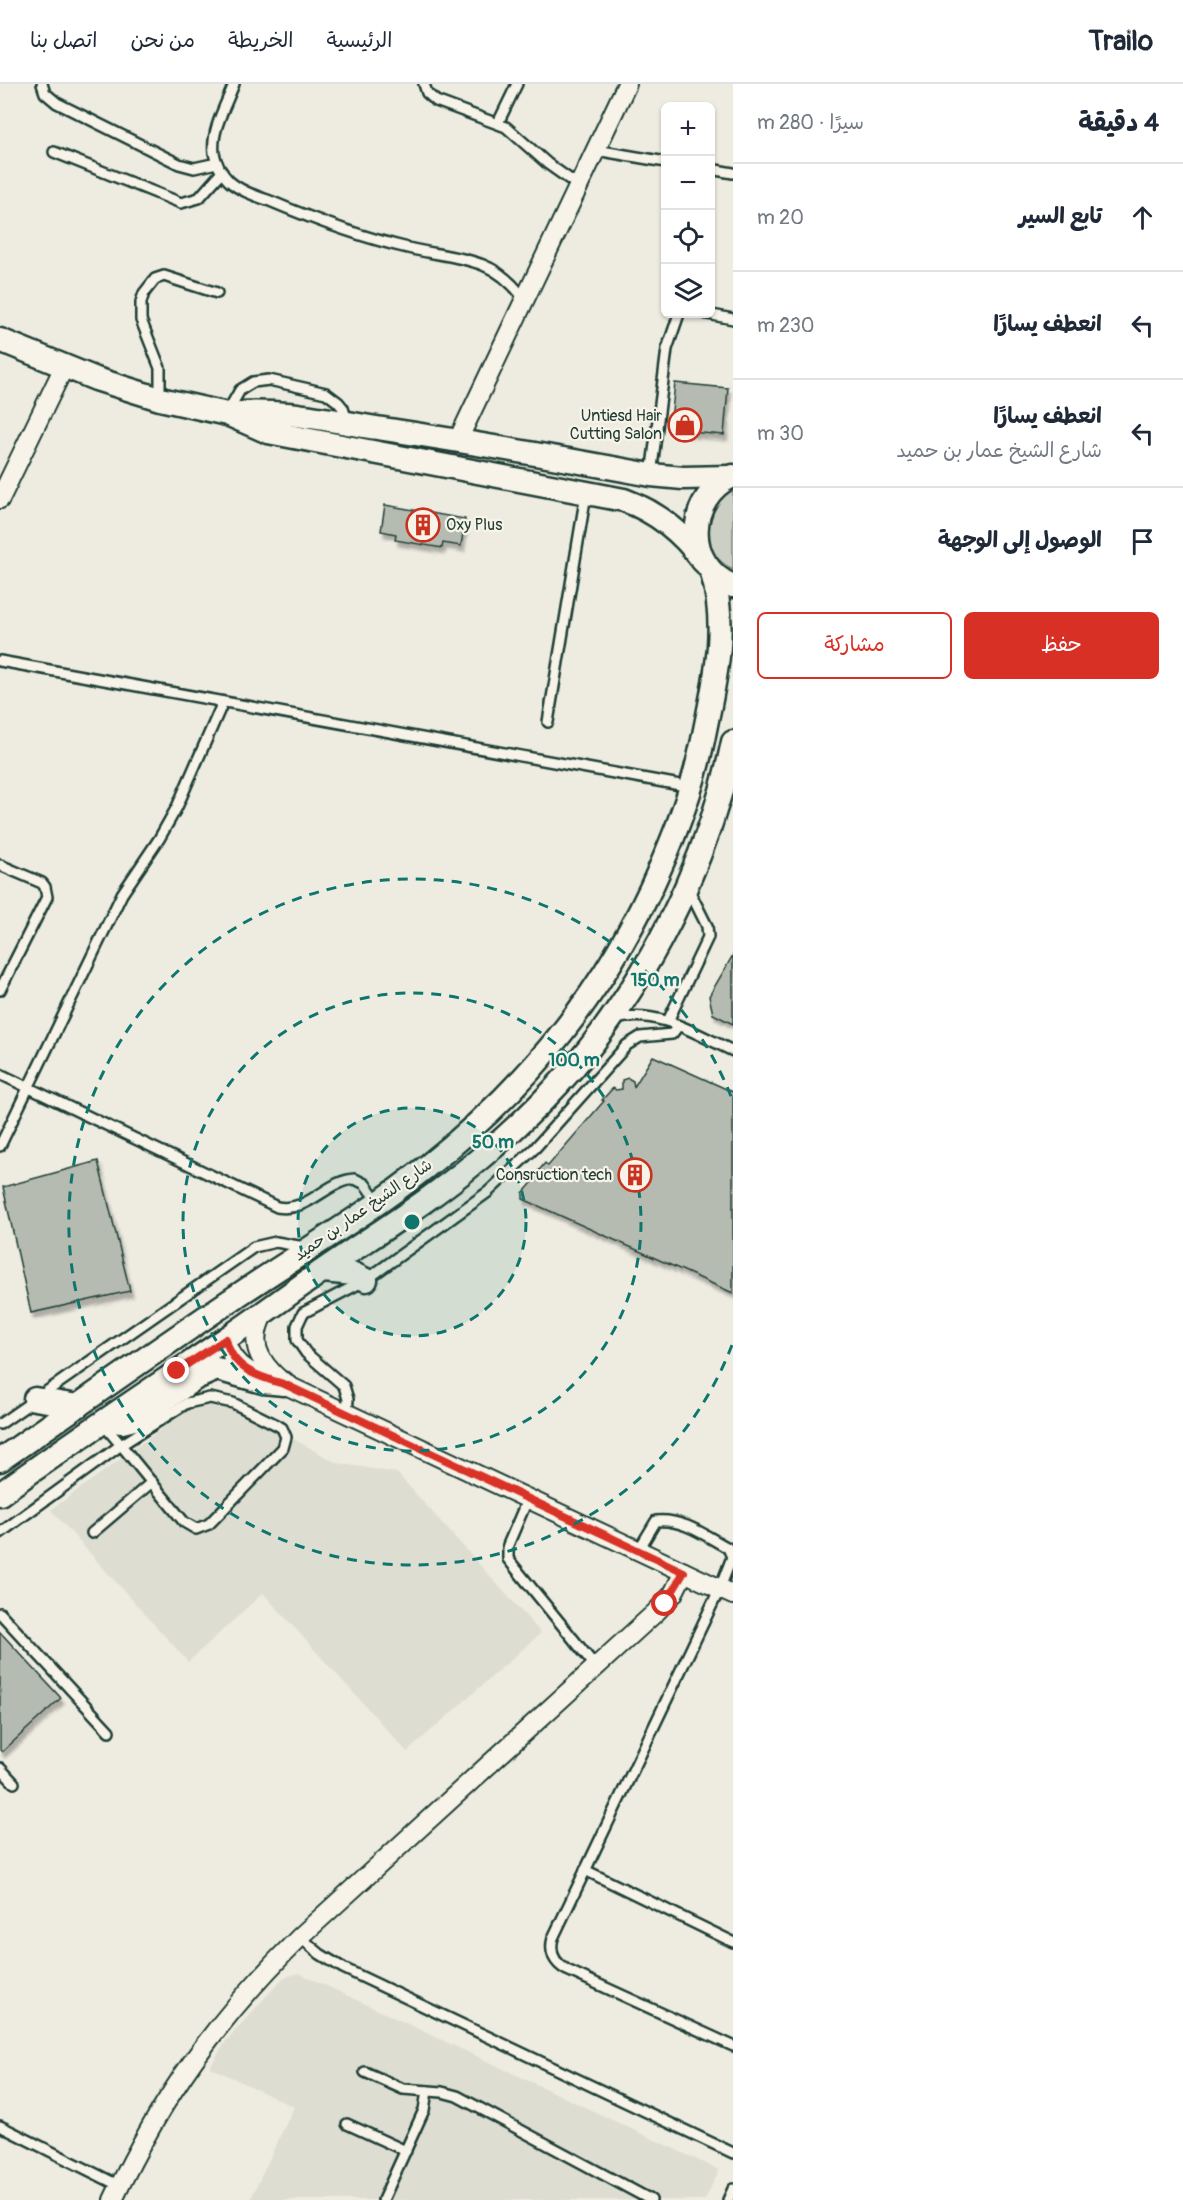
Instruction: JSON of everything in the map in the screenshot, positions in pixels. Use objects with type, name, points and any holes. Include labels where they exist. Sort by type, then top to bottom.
[{"type":"street","points":[[458,440],[627,84]]},
{"type":"street","points":[[0,340],[64,367],[160,399],[227,414],[254,427],[283,435],[624,500],[655,514],[682,534],[708,567],[733,586]]},
{"type":"street","points":[[0,499],[64,367]]},
{"type":"street","points":[[227,414],[273,412],[458,440],[651,475],[683,478],[732,477]]},
{"type":"street","name":"شارع الشيخ عمار بن حميد","points":[[0,1460],[162,1346],[378,1203],[426,1167],[496,1105],[534,1067],[569,1026],[602,980],[639,913],[676,832],[691,787],[703,740],[720,644],[721,615],[708,567],[695,534],[699,513],[708,494],[732,477]]},
{"type":"street","name":"شارع الشيخ عمار بن حميد","points":[[0,1494],[430,1198],[491,1149],[558,1084],[610,1020],[652,952],[687,881],[715,809],[733,742]]},
{"type":"street","points":[[352,1219],[338,1241],[235,1314],[228,1326],[226,1339],[231,1356],[244,1369],[260,1377],[284,1384],[727,1591]]},
{"type":"street","points":[[323,1270],[354,1274],[366,1280]]},
{"type":"street","points":[[265,1311],[257,1330],[257,1349],[266,1366],[284,1384]]},
{"type":"street","points":[[104,1422],[122,1422],[138,1418],[196,1378],[217,1369],[263,1382],[284,1384]]},
{"type":"street","points":[[35,1399],[78,1406]]},
{"type":"street","points":[[117,2193],[148,2131],[197,2053],[263,1974],[300,1937],[665,1604],[684,1572]]},
{"type":"lane","points":[[42,84],[45,93],[57,103],[179,164],[194,168],[217,163]]},
{"type":"lane","points":[[234,84],[215,134],[214,153],[222,172],[237,187],[327,224],[382,242],[484,265],[500,273],[514,285],[525,300]]},
{"type":"lane","points":[[424,84],[427,93],[436,101],[498,123],[513,132],[548,164],[579,186]]},
{"type":"lane","points":[[498,123],[517,84]]},
{"type":"lane","points":[[596,150],[661,161]]},
{"type":"lane","points":[[54,152],[181,203],[199,198],[222,172]]},
{"type":"lane","points":[[715,170],[733,173]]},
{"type":"lane","points":[[160,399],[160,368],[141,320],[141,302],[144,293],[155,279],[164,276],[217,293]]},
{"type":"lane","points":[[715,316],[733,319]]},
{"type":"lane","points":[[651,475],[667,349],[678,318]]},
{"type":"lane","points":[[227,414],[234,396],[240,390],[253,382],[269,380],[326,393],[343,408],[348,423]]},
{"type":"lane","points":[[548,722],[586,491]]},
{"type":"lane","points":[[0,661],[691,787]]},
{"type":"lane","points":[[0,1146],[122,894],[177,807],[223,702]]},
{"type":"lane","points":[[0,865],[42,883],[47,897],[0,990]]},
{"type":"lane","points":[[668,1021],[708,937],[707,926],[694,902],[687,881]]},
{"type":"lane","points":[[610,1020],[645,1016],[668,1021],[733,1051]]},
{"type":"lane","points":[[347,1414],[348,1399],[344,1386],[300,1347],[297,1340],[297,1326],[303,1313],[366,1280],[462,1212],[512,1171],[557,1125],[627,1045],[640,1037],[672,1034],[678,1026]]},
{"type":"lane","points":[[0,1074],[277,1207],[298,1206],[344,1181],[355,1179],[365,1184],[378,1203]]},
{"type":"lane","points":[[0,1424],[254,1247],[276,1242],[309,1248]]},
{"type":"lane","points":[[0,1533],[121,1445],[187,1403],[210,1398],[233,1403],[278,1425],[285,1432],[286,1437],[283,1448],[209,1524],[196,1529],[187,1526],[121,1445],[104,1422]]},
{"type":"lane","points":[[92,1533],[152,1482]]},
{"type":"lane","points":[[528,1498],[508,1545],[508,1559],[597,1667]]},
{"type":"lane","points":[[638,1551],[656,1521],[668,1520],[697,1531],[728,1548],[732,1557],[727,1591],[585,1870],[553,1938],[551,1953],[555,1960],[567,1970],[733,2046]]},
{"type":"lane","points":[[0,1613],[109,1731]]},
{"type":"lane","points":[[0,1768],[14,1783]]},
{"type":"lane","points":[[585,1870],[733,1942]]},
{"type":"lane","points":[[300,1937],[320,1954],[343,1968],[733,2153]]},
{"type":"lane","points":[[366,2072],[403,2089],[447,2092],[457,2096],[651,2200]]},
{"type":"lane","points":[[383,2200],[424,2110],[427,2091]]},
{"type":"lane","points":[[347,2124],[406,2151]]},
{"type":"lane","points":[[0,2126],[117,2193]]},
{"type":"lane","points":[[728,2200],[733,2189]]},
{"type":"shaded area","points":[[733,477],[733,570],[716,558],[708,546],[703,511]]},
{"type":"shaded area","points":[[210,1393],[337,1463],[397,1473],[541,1633],[407,1752],[263,1593],[188,1662],[51,1510]]},
{"type":"shaded area","points":[[299,1973],[719,2170],[705,2200],[250,2200],[294,2107],[210,2067],[226,2041],[283,1978]]},
{"type":"building","points":[[675,383],[728,388],[724,435],[679,431],[671,420]]},
{"type":"building","name":"Oxy Plus","points":[[385,505],[465,519],[461,546],[443,543],[442,548],[395,540],[396,534],[381,531]]},
{"type":"building","points":[[733,955],[733,1024],[713,1014],[709,996]]},
{"type":"building","name":"Consruction tech","points":[[653,1056],[733,1092],[733,1293],[523,1199],[523,1193],[538,1176],[536,1174],[545,1163],[548,1166],[604,1101],[602,1100],[613,1088],[622,1089],[622,1080],[628,1078],[633,1081],[634,1087]]},
{"type":"building","points":[[98,1161],[130,1291],[31,1313],[3,1187]]},
{"type":"building","points":[[0,1632],[61,1698],[2,1752],[0,1750]]},
{"type":"place","name":"Untiesd Hair Cutting Salon","points":[[685,425]]},
{"type":"place","name":"Oxy Plus","points":[[423,525]]},
{"type":"place","name":"Consruction tech","points":[[635,1175]]},
{"type":"route","points":[[177,1371],[226,1339],[231,1356],[244,1369],[268,1380],[284,1384],[684,1572],[665,1604]]}]
